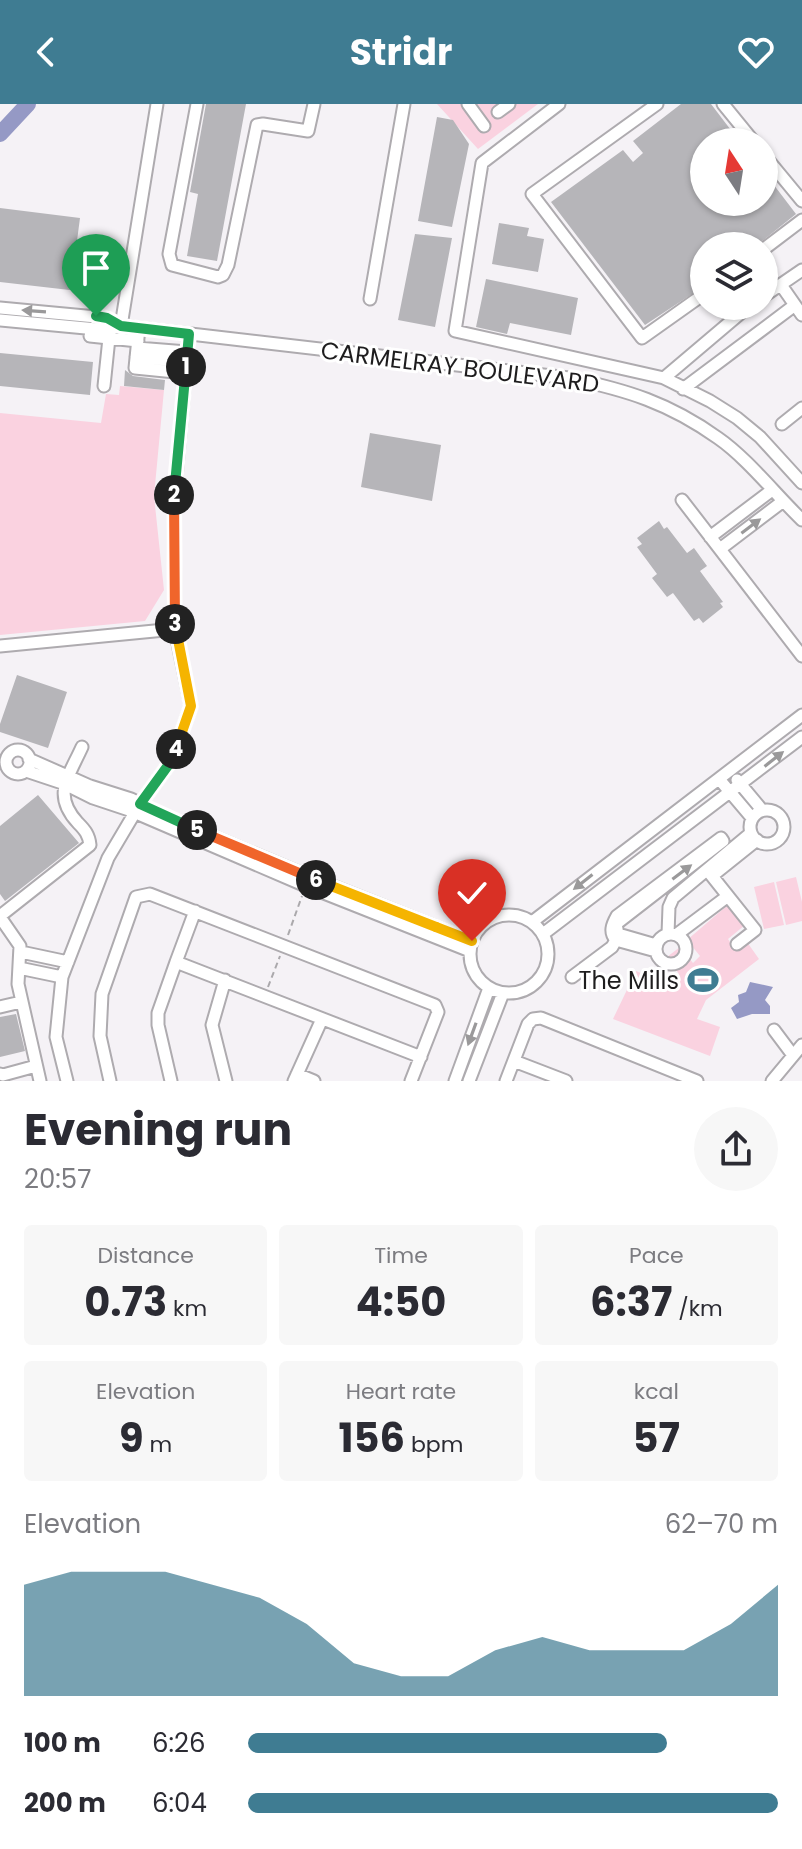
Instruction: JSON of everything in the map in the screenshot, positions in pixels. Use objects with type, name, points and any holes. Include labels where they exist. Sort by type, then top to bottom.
[{"type":"street","points":[[121,326],[157,104]]},
{"type":"street","points":[[197,104],[169,254],[172,265],[179,269],[218,277],[223,275],[228,265],[257,125],[308,131],[314,104]]},
{"type":"street","points":[[370,299],[404,104]]},
{"type":"street","points":[[468,104],[484,126]]},
{"type":"street","points":[[498,112],[509,104]]},
{"type":"street","points":[[559,104],[482,163],[455,331],[664,378],[710,401],[760,437],[802,483]]},
{"type":"street","points":[[657,104],[532,194],[642,338],[690,304]]},
{"type":"street","points":[[723,104],[743,128]]},
{"type":"street","points":[[778,172],[802,201]]},
{"type":"street","points":[[778,238],[802,220]]},
{"type":"street","points":[[778,287],[802,270]]},
{"type":"street","points":[[683,389],[798,310],[781,285]]},
{"type":"street","name":"CARMELRAY BOULEVARD","points":[[0,308],[107,318],[121,326],[138,343],[189,334],[569,378],[622,389],[659,402],[720,439],[802,520]]},
{"type":"street","points":[[664,378],[732,320]]},
{"type":"street","name":"CARMELRAY BOULEVARD","points":[[5,324],[107,330],[121,326]]},
{"type":"street","points":[[51,329],[138,343],[186,363]]},
{"type":"street","points":[[67,1081],[56,1037],[62,977],[108,858],[137,809],[172,760],[191,706],[175,629],[174,500],[189,334]]},
{"type":"street","points":[[104,386],[109,338]]},
{"type":"street","points":[[138,343],[135,368],[186,363]]},
{"type":"street","points":[[782,424],[802,408]]},
{"type":"street","points":[[710,537],[772,490]]},
{"type":"street","points":[[682,500],[802,656]]},
{"type":"street","points":[[720,549],[782,502]]},
{"type":"street","points":[[0,646],[175,629]]},
{"type":"street","points":[[532,922],[802,715]]},
{"type":"street","points":[[543,934],[802,737]]},
{"type":"street","points":[[40,1081],[18,984],[21,952],[15,936],[0,916],[90,845],[85,831],[66,810],[63,800],[67,781],[82,747]]},
{"type":"street","points":[[28,765],[296,871],[471,946]]},
{"type":"street","points":[[673,934],[669,907],[673,898],[754,837],[757,814],[736,789],[729,771]]},
{"type":"street","points":[[719,779],[736,789]]},
{"type":"street","points":[[754,837],[765,844],[773,843],[783,834],[784,828],[780,815],[775,811],[757,814]]},
{"type":"street","points":[[643,836],[654,850]]},
{"type":"street","points":[[721,838],[723,841],[616,924],[618,934],[656,948],[616,940],[611,932],[617,916],[721,838]]},
{"type":"street","points":[[616,857],[626,870]]},
{"type":"street","points":[[710,873],[755,930],[737,944]]},
{"type":"street","points":[[110,1081],[100,1036],[102,994],[136,897],[150,894],[435,1005],[438,1012],[411,1081]]},
{"type":"street","points":[[673,934],[681,938],[686,949],[682,960],[672,965],[660,961],[656,948],[660,939],[673,934],[728,896]]},
{"type":"street","points":[[171,1081],[158,1013],[195,911]]},
{"type":"street","points":[[504,915],[519,916],[532,922],[543,934],[548,947],[548,962],[542,976],[518,992],[503,993],[489,988],[478,978],[471,965],[471,946],[479,928],[490,919],[504,915]]},
{"type":"street","points":[[572,977],[612,947],[616,940]]},
{"type":"street","points":[[21,952],[68,962]]},
{"type":"street","points":[[176,962],[421,1057]]},
{"type":"street","points":[[19,968],[62,977]]},
{"type":"street","points":[[225,980],[212,1025],[226,1081]]},
{"type":"street","points":[[455,1081],[489,988]]},
{"type":"street","points":[[469,1081],[503,993]]},
{"type":"street","points":[[0,1007],[21,1002]]},
{"type":"street","points":[[506,1081],[528,1024],[533,1019],[541,1018],[697,1081]]},
{"type":"street","points":[[314,1081],[295,1077],[322,1019]]},
{"type":"street","points":[[774,1030],[792,1054]]},
{"type":"street","points":[[772,1081],[802,1045]]},
{"type":"street","points":[[514,1061],[566,1081]]},
{"type":"street","points":[[2,1077],[36,1066]]},
{"type":"shaded area","points":[[437,104],[538,104],[478,149]]},
{"type":"shaded area","points":[[120,386],[164,390],[154,496],[164,590],[145,621],[0,635],[0,413],[101,423],[106,394],[119,395]]},
{"type":"shaded area","points":[[796,877],[802,902],[802,921],[786,925],[776,882]]},
{"type":"shaded area","points":[[774,882],[784,925],[764,929],[754,887]]},
{"type":"shaded area","name":"The Mills","points":[[729,904],[745,925],[728,939],[736,950],[747,942],[759,959],[706,1000],[697,1019],[720,1027],[710,1056],[613,1019],[636,971],[670,985],[679,974],[667,957],[680,947],[693,963],[700,956],[687,940]]},
{"type":"water","points":[[750,982],[773,987],[765,1000],[770,1006],[770,1014],[752,1014],[737,1019],[731,1008],[739,1002],[738,995],[746,992]]},
{"type":"building","points":[[206,104],[246,104],[217,261],[187,256],[198,194],[190,192]]},
{"type":"building","points":[[681,104],[711,104],[729,128],[690,128],[690,216],[778,216],[778,190],[796,214],[774,232],[690,232],[690,295],[645,325],[551,202],[623,150],[633,162],[643,153],[633,141]]},
{"type":"building","points":[[437,117],[453,120],[469,144],[452,227],[418,221]]},
{"type":"building","points":[[0,208],[80,218],[75,256],[91,258],[87,292],[0,282]]},
{"type":"building","points":[[499,223],[529,228],[527,236],[544,239],[538,272],[492,264]]},
{"type":"building","points":[[415,234],[452,238],[435,327],[398,320]]},
{"type":"building","points":[[486,279],[578,298],[571,335],[510,323],[507,334],[476,327]]},
{"type":"building","points":[[0,353],[93,362],[90,395],[0,386]]},
{"type":"building","points":[[125,370],[133,376],[165,380],[164,390],[124,386]]},
{"type":"building","points":[[370,433],[441,445],[432,501],[361,487]]},
{"type":"building","points":[[659,521],[687,553],[694,548],[707,566],[700,571],[723,602],[720,603],[723,607],[703,623],[699,618],[694,621],[673,593],[667,597],[652,578],[657,574],[637,547],[642,544],[637,538]]},
{"type":"building","points":[[17,675],[67,692],[48,748],[0,732]]},
{"type":"building","points":[[38,795],[79,843],[5,901],[0,894],[0,826]]},
{"type":"building","points":[[16,1014],[25,1051],[0,1057],[0,1017]]},
{"type":"waterway","points":[[0,134],[28,104]]},
{"type":"place","name":"The Mills","points":[[703,980]]},
{"type":"route","points":[[96,316],[121,326],[189,334],[174,500],[175,629],[191,706],[172,760],[140,804],[310,877],[472,941]]}]
